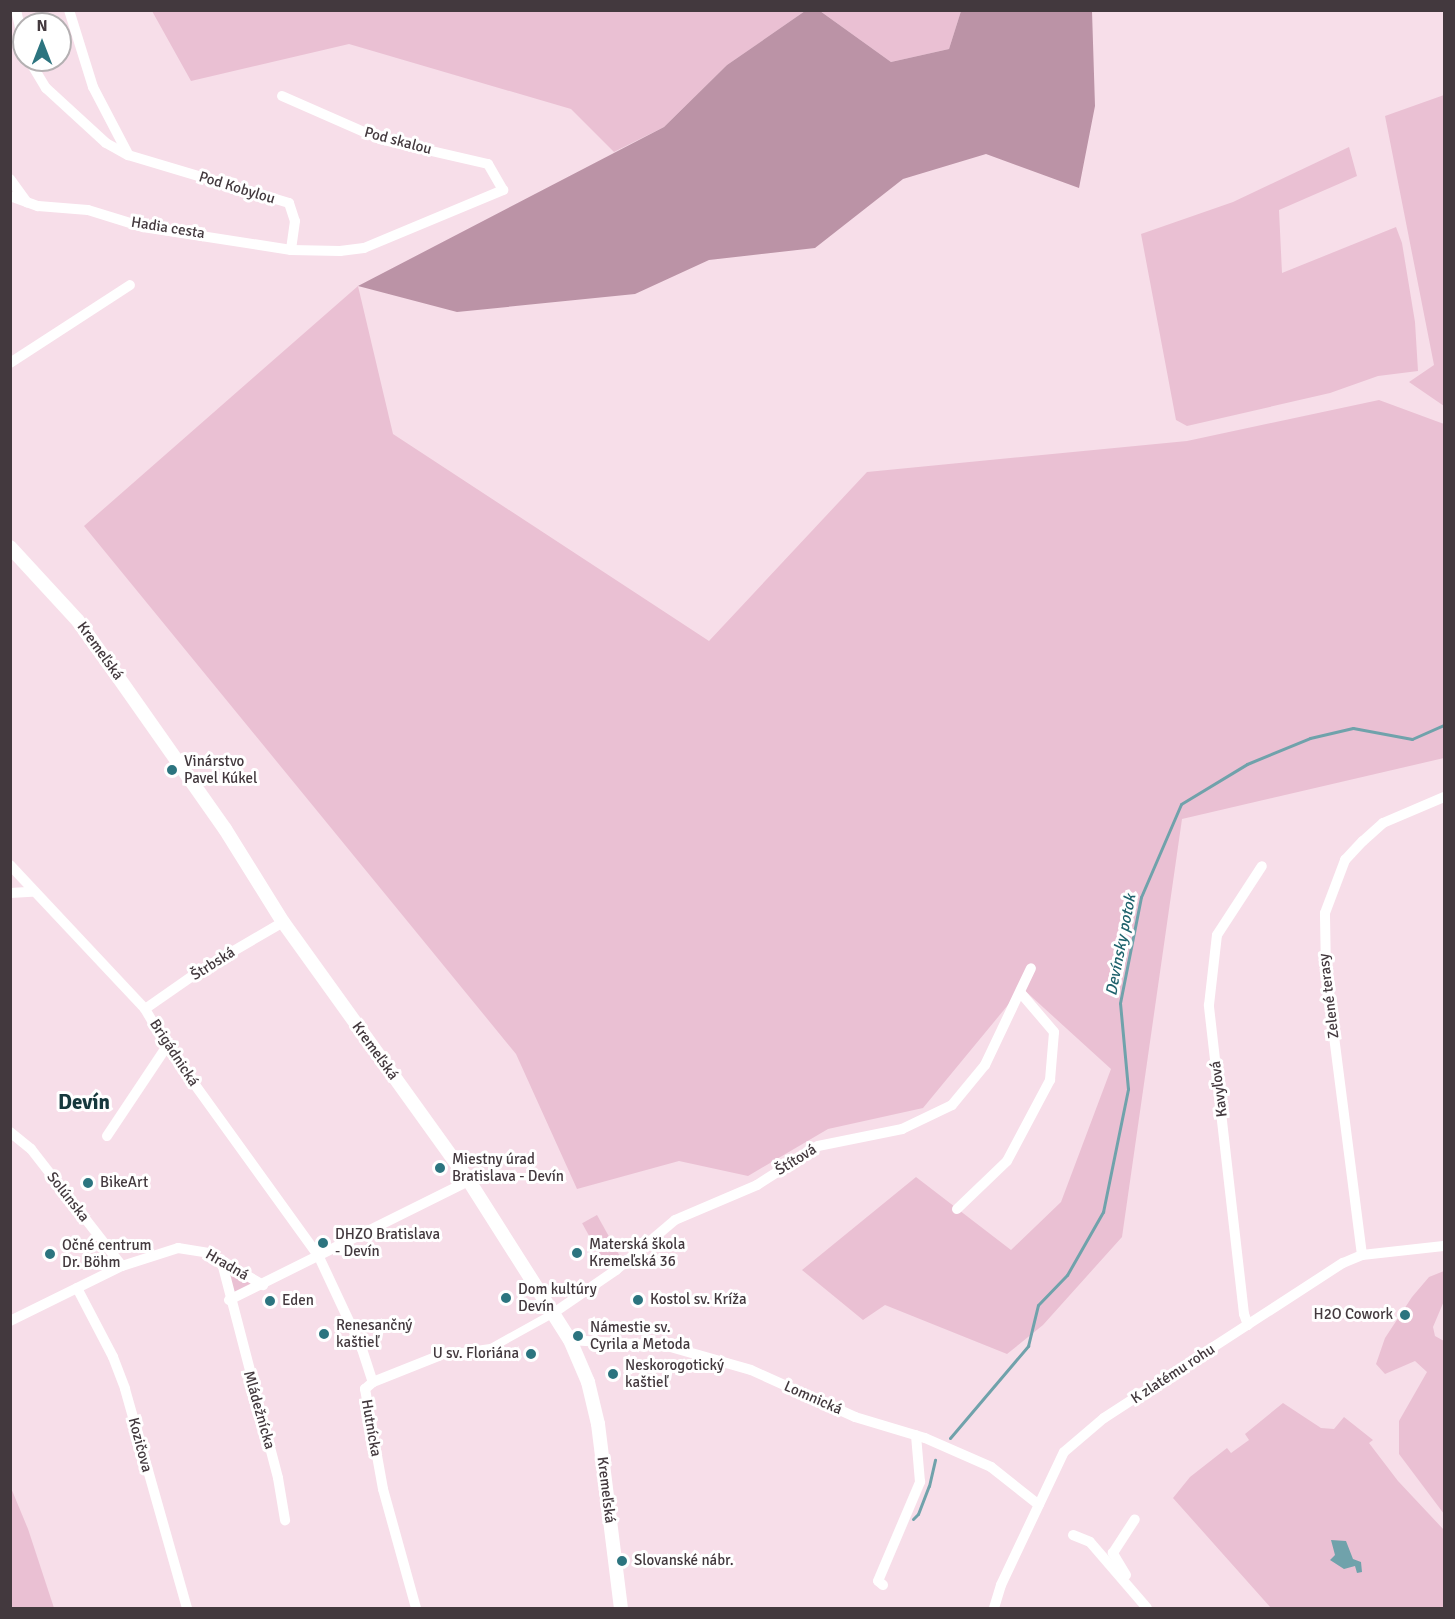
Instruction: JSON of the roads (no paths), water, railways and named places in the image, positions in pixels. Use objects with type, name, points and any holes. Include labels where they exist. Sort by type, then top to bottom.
[{"type":"street","points":[[69,10],[93,87],[128,155]]},
{"type":"street","name":"Pod Kobylou","points":[[36,72],[46,88],[68,112],[106,143],[128,155],[289,203],[295,221],[291,250]]},
{"type":"street","name":"Pod skalou","points":[[282,96],[330,120],[380,138],[488,164],[503,190],[364,248],[291,250]]},
{"type":"street","points":[[10,179],[27,202]]},
{"type":"street","name":"Hadia cesta","points":[[10,196],[27,202],[88,210],[143,226],[291,250]]},
{"type":"street","points":[[10,363],[130,285]]},
{"type":"street","name":"Kremeľská","points":[[10,547],[85,630],[225,829],[283,922],[469,1181],[570,1340],[588,1382],[598,1424],[621,1608]]},
{"type":"street","name":"Zelené terasy","points":[[1362,1255],[1326,973],[1325,913],[1345,861],[1363,841],[1398,815],[1444,797]]},
{"type":"street","name":"Brigádnická","points":[[10,865],[32,892],[145,1009],[167,1046],[319,1257]]},
{"type":"street","name":"Kavyľová","points":[[1248,1325],[1244,1314],[1209,1005],[1217,935],[1262,866]]},
{"type":"street","points":[[10,894],[32,892]]},
{"type":"street","name":"Štrbská","points":[[145,1009],[283,922]]},
{"type":"street","name":"Štítová","points":[[552,1314],[616,1270],[675,1220],[757,1185],[818,1146],[902,1129],[951,1105],[985,1065],[1031,968]]},
{"type":"street","points":[[957,1209],[1007,1161],[1050,1080],[1054,1032],[1020,992]]},
{"type":"street","points":[[107,1136],[167,1046]]},
{"type":"street","name":"Solúnska","points":[[10,1132],[31,1149],[122,1266]]},
{"type":"street","name":"Hradná","points":[[10,1321],[122,1266],[188,1247],[221,1259],[263,1285],[469,1181]]},
{"type":"street","name":"K zlatému rohu","points":[[994,1608],[1064,1452],[1104,1418],[1332,1269],[1362,1255],[1444,1246]]},
{"type":"street","name":"Hutnícka","points":[[319,1257],[362,1349],[372,1382],[365,1389],[369,1421],[416,1608]]},
{"type":"street","name":"Mládežnícka","points":[[221,1259],[229,1300],[278,1478],[285,1520]]},
{"type":"street","points":[[229,1300],[263,1285]]},
{"type":"street","name":"Kozičova","points":[[78,1288],[125,1389],[187,1608]]},
{"type":"street","points":[[372,1382],[441,1355],[491,1348],[552,1314]]},
{"type":"street","name":"Lomnická","points":[[570,1340],[667,1347],[751,1370],[855,1418],[916,1435],[958,1452],[990,1467],[1039,1505]]},
{"type":"street","points":[[883,1585],[878,1581],[920,1482],[916,1435]]},
{"type":"street","points":[[1135,1519],[1113,1553],[1138,1589],[1135,1597]]},
{"type":"street","points":[[1073,1535],[1090,1542],[1135,1597],[1147,1608]]},
{"type":"water","points":[[1331,1540],[1346,1541],[1353,1559],[1361,1562],[1362,1572],[1357,1573],[1355,1566],[1344,1569],[1330,1560],[1335,1555]]},
{"type":"waterway","name":"Devínsky potok","points":[[950,1438],[1028,1346],[1038,1305],[1067,1275],[1103,1212],[1128,1089],[1120,1003],[1141,897],[1181,804],[1247,764],[1310,738],[1353,728],[1412,739],[1444,725]]},
{"type":"waterway","name":"Devínsky potok","points":[[913,1519],[918,1514],[929,1486],[935,1460]]},
{"type":"place","name":"Vinárstvo Pavel Kúkel","points":[[172,770]]},
{"type":"place","name":"Miestny úrad Bratislava - Devín","points":[[440,1168]]},
{"type":"place","name":"BikeArt","points":[[88,1183]]},
{"type":"place","name":"DHZO Bratislava - Devín","points":[[323,1243]]},
{"type":"place","name":"Materská škola Kremeľská 36","points":[[577,1253]]},
{"type":"place","name":"Očné centrum Dr. Böhm","points":[[50,1254]]},
{"type":"place","name":"Dom kultúry Devín","points":[[506,1298]]},
{"type":"place","name":"Kostol sv. Kríža","points":[[638,1300]]},
{"type":"place","name":"Eden","points":[[270,1301]]},
{"type":"place","name":"H2O Cowork","points":[[1405,1315]]},
{"type":"place","name":"Renesančný kaštieľ","points":[[324,1334]]},
{"type":"place","name":"Námestie sv. Cyrila a Metoda","points":[[578,1336]]},
{"type":"place","name":"U sv. Floriána","points":[[531,1354]]},
{"type":"place","name":"Neskorogotický kaštieľ","points":[[613,1374]]},
{"type":"place","name":"Slovanské nábr.","points":[[622,1561]]},
{"type":"district","name":"Devín","points":[[84,1102]]}]
